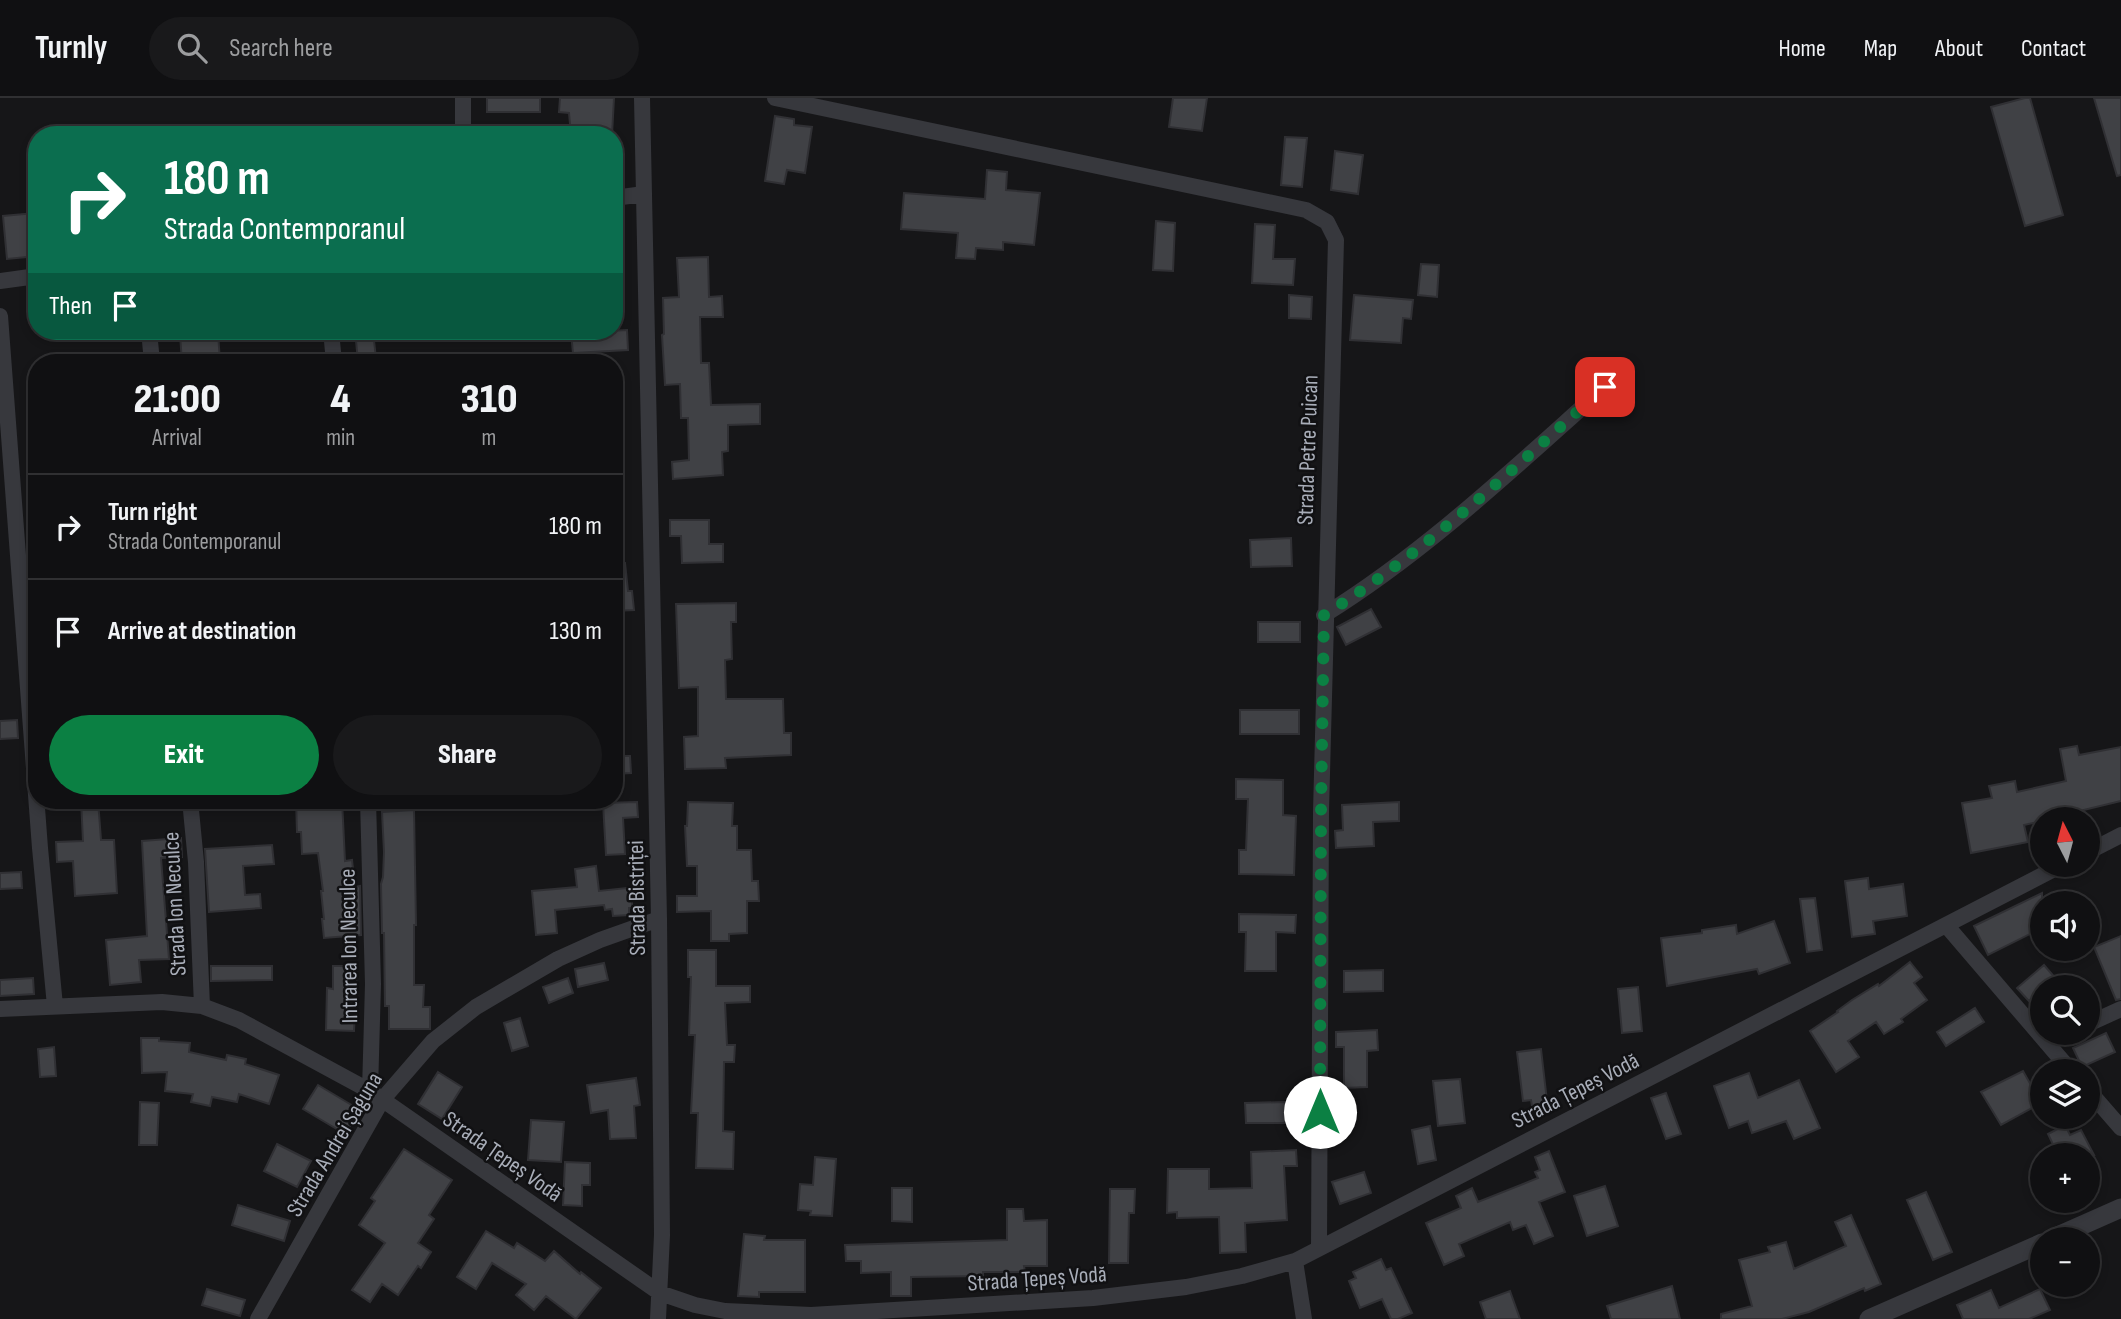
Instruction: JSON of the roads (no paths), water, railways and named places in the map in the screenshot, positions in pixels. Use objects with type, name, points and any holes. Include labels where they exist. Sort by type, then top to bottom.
[{"type":"street","points":[[463,98],[463,126]]},
{"type":"street","name":"Strada Bistriței","points":[[642,98],[659,919],[662,1221],[658,1319]]},
{"type":"street","name":"Strada Petre Puican","points":[[775,98],[1306,210],[1327,222],[1336,240],[1324,615],[1319,1248]]},
{"type":"street","points":[[623,197],[644,194]]},
{"type":"street","points":[[0,281],[28,277]]},
{"type":"street","points":[[0,316],[28,688]]},
{"type":"street","points":[[1324,615],[1364,590],[1442,530],[1605,387]]},
{"type":"street","points":[[37,809],[55,1006]]},
{"type":"street","name":"Strada Ion Neculce","points":[[191,809],[196,862],[202,1006]]},
{"type":"street","name":"Intrarea Ion Neculce","points":[[368,809],[376,1095]]},
{"type":"street","points":[[2100,846],[2121,835]]},
{"type":"street","name":"Strada Țepeș Vodă","points":[[0,1009],[162,1002],[202,1006],[239,1020],[376,1095],[660,1293],[695,1305],[725,1311],[811,1315],[1093,1298],[1186,1287],[1242,1276],[1295,1261],[2039,877]]},
{"type":"street","name":"Strada Andrei Șaguna","points":[[258,1319],[376,1095],[433,1041],[476,1007],[558,959],[611,935],[659,919]]},
{"type":"street","points":[[1946,925],[2030,1023]]},
{"type":"street","points":[[2100,1019],[2121,1009]]},
{"type":"street","points":[[2049,1045],[2061,1059]]},
{"type":"street","points":[[2100,1104],[2121,1128]]},
{"type":"street","points":[[2078,1227],[2121,1208]]},
{"type":"street","points":[[1869,1319],[2030,1248]]},
{"type":"street","points":[[1295,1261],[1304,1319]]}]
